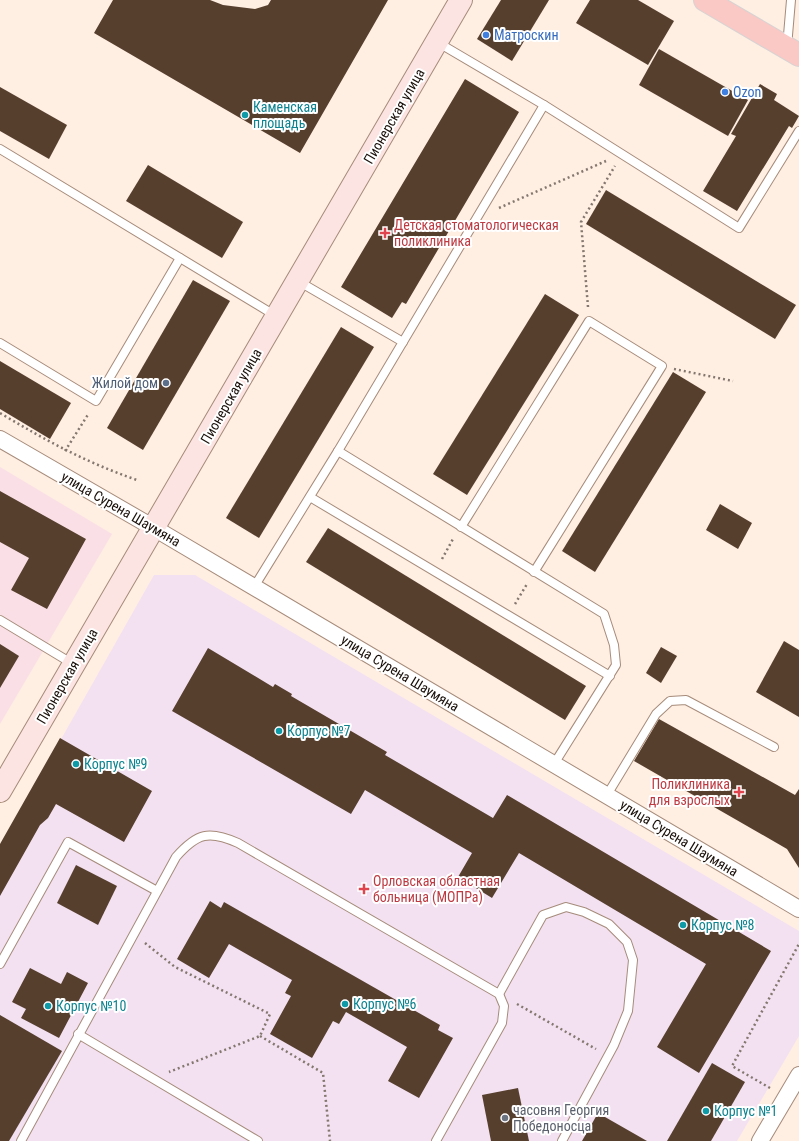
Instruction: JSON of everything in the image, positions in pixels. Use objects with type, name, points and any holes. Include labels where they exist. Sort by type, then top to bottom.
[{"type":"main road","name":"Пионерская улица","points":[[0,791],[461,0]]},
{"type":"main road","points":[[705,0],[793,51]]},
{"type":"street","name":"улица Сурена Шаумяна","points":[[0,439],[154,528],[799,909]]},
{"type":"street","points":[[760,1141],[799,1075]]},
{"type":"lane","points":[[791,0],[793,51]]},
{"type":"lane","points":[[437,42],[544,104],[739,228],[799,132]]},
{"type":"lane","points":[[254,587],[338,451],[544,104]]},
{"type":"lane","points":[[0,149],[277,316]]},
{"type":"lane","points":[[0,343],[96,401],[180,258]]},
{"type":"lane","points":[[298,281],[403,342]]},
{"type":"lane","points":[[461,527],[590,321],[662,366],[534,572]]},
{"type":"lane","points":[[338,451],[604,614],[614,644],[616,665],[554,764]]},
{"type":"lane","points":[[310,496],[610,676]]},
{"type":"lane","points":[[0,620],[74,665]]},
{"type":"lane","points":[[607,796],[656,714],[670,701],[686,700],[774,747]]},
{"type":"lane","points":[[21,1141],[78,1034],[176,857],[187,844],[202,836],[221,836],[238,843],[499,994],[504,1006],[502,1023],[436,1141]]},
{"type":"lane","points":[[0,964],[68,842],[157,891]]},
{"type":"lane","points":[[499,994],[543,915],[566,907],[584,912],[609,924],[627,942],[633,960],[628,1011],[608,1056],[562,1141]]},
{"type":"lane","points":[[78,1034],[258,1141]]},
{"type":"path","points":[[477,218],[622,154]]},
{"type":"path","points":[[590,321],[581,222],[622,154]]},
{"type":"path","points":[[662,366],[733,381]]},
{"type":"path","points":[[65,451],[96,401]]},
{"type":"path","points":[[0,413],[65,451],[98,466],[137,480]]},
{"type":"path","points":[[435,571],[461,527]]},
{"type":"path","points":[[508,615],[534,572]]},
{"type":"path","points":[[134,934],[175,967],[270,1014],[260,1036],[152,1078]]},
{"type":"path","points":[[786,1097],[732,1066],[799,944]]},
{"type":"path","points":[[499,994],[608,1056]]},
{"type":"path","points":[[260,1036],[324,1073],[330,1141]]},
{"type":"shaded area","points":[[0,467],[112,534],[0,724]]},
{"type":"shaded area","name":"Орловская областная больница (МОПРа)","points":[[154,575],[195,575],[799,931],[799,1036],[737,1141],[0,1141],[0,847]]},
{"type":"building","points":[[113,0],[210,0],[223,5],[255,9],[268,5],[271,0],[388,0],[300,153],[94,33]]},
{"type":"building","points":[[501,0],[549,0],[512,61],[477,39]]},
{"type":"building","points":[[590,0],[638,0],[674,21],[648,65],[576,23]]},
{"type":"building","points":[[659,49],[748,100],[728,136],[639,85]]},
{"type":"building","points":[[465,79],[519,112],[406,304],[402,302],[392,318],[341,287]]},
{"type":"building","points":[[760,84],[777,94],[774,100],[799,116],[792,128],[789,126],[737,211],[703,191],[736,136],[731,134]]},
{"type":"building","points":[[0,87],[67,125],[49,159],[0,131]]},
{"type":"building","points":[[148,165],[243,222],[222,258],[126,201]]},
{"type":"building","points":[[606,190],[796,305],[775,339],[586,224]]},
{"type":"building","points":[[193,280],[230,301],[143,450],[107,428]]},
{"type":"building","points":[[545,294],[579,315],[467,495],[433,474]]},
{"type":"building","points":[[341,327],[374,347],[259,538],[226,518]]},
{"type":"building","points":[[0,361],[71,403],[50,439],[0,409]]},
{"type":"building","points":[[673,372],[706,392],[595,572],[562,551]]},
{"type":"building","points":[[0,491],[86,539],[47,609],[11,590],[29,558],[0,542]]},
{"type":"building","points":[[720,504],[752,523],[738,549],[706,530]]},
{"type":"building","points":[[328,528],[586,686],[565,720],[306,562]]},
{"type":"building","points":[[784,641],[799,650],[799,717],[756,692]]},
{"type":"building","points":[[0,644],[19,656],[0,688]]},
{"type":"building","points":[[661,647],[677,656],[661,683],[646,673]]},
{"type":"building","points":[[208,648],[273,687],[275,684],[292,694],[291,696],[387,752],[385,755],[493,818],[507,795],[771,951],[699,1073],[657,1047],[706,964],[519,853],[492,898],[458,877],[472,853],[365,790],[351,814],[172,711]]},
{"type":"building","name":"Поликлиника для взрослых","points":[[659,719],[795,795],[799,789],[799,868],[787,849],[634,761]]},
{"type":"building","name":"Корпус №9","points":[[60,738],[152,791],[124,842],[56,804],[48,818],[40,825],[0,896],[0,844]]},
{"type":"building","points":[[76,865],[117,886],[98,925],[57,903]]},
{"type":"building","name":"Корпус №6","points":[[210,901],[221,908],[224,902],[440,1025],[438,1030],[453,1038],[419,1098],[388,1081],[407,1047],[346,1012],[339,1024],[333,1021],[312,1058],[270,1034],[291,996],[285,993],[292,980],[229,944],[209,978],[177,959]]},
{"type":"building","name":"Корпус №10","points":[[30,968],[61,984],[67,972],[88,983],[59,1038],[21,1018],[26,1009],[12,1002]]},
{"type":"building","points":[[0,1015],[62,1051],[9,1141],[0,1141]]},
{"type":"building","name":"Корпус №1","points":[[712,1063],[745,1082],[711,1141],[667,1141]]},
{"type":"building","name":"часовня Георгия Победоносца","points":[[518,1088],[529,1141],[491,1141],[482,1095]]},
{"type":"building","points":[[598,1113],[647,1141],[582,1141]]},
{"type":"place","name":"Матроскин","points":[[486,35]]},
{"type":"place","name":"Ozon","points":[[725,92]]},
{"type":"place","name":"Каменская площадь","points":[[245,115]]},
{"type":"place","name":"Детская стоматологическая поликлиника","points":[[385,233]]},
{"type":"place","name":"Жилой дом","points":[[166,383]]},
{"type":"place","name":"Корпус №7","points":[[279,731]]},
{"type":"place","name":"Корпус №9","points":[[76,764]]},
{"type":"place","name":"Поликлиника для взрослых","points":[[739,792]]},
{"type":"place","name":"Орловская областная больница (МОПРа)","points":[[364,889]]},
{"type":"place","name":"Корпус №8","points":[[683,925]]},
{"type":"place","name":"Корпус №6","points":[[345,1004]]},
{"type":"place","name":"Корпус №10","points":[[48,1006]]},
{"type":"place","name":"Корпус №1","points":[[706,1111]]},
{"type":"place","name":"часовня Георгия Победоносца","points":[[505,1118]]}]
